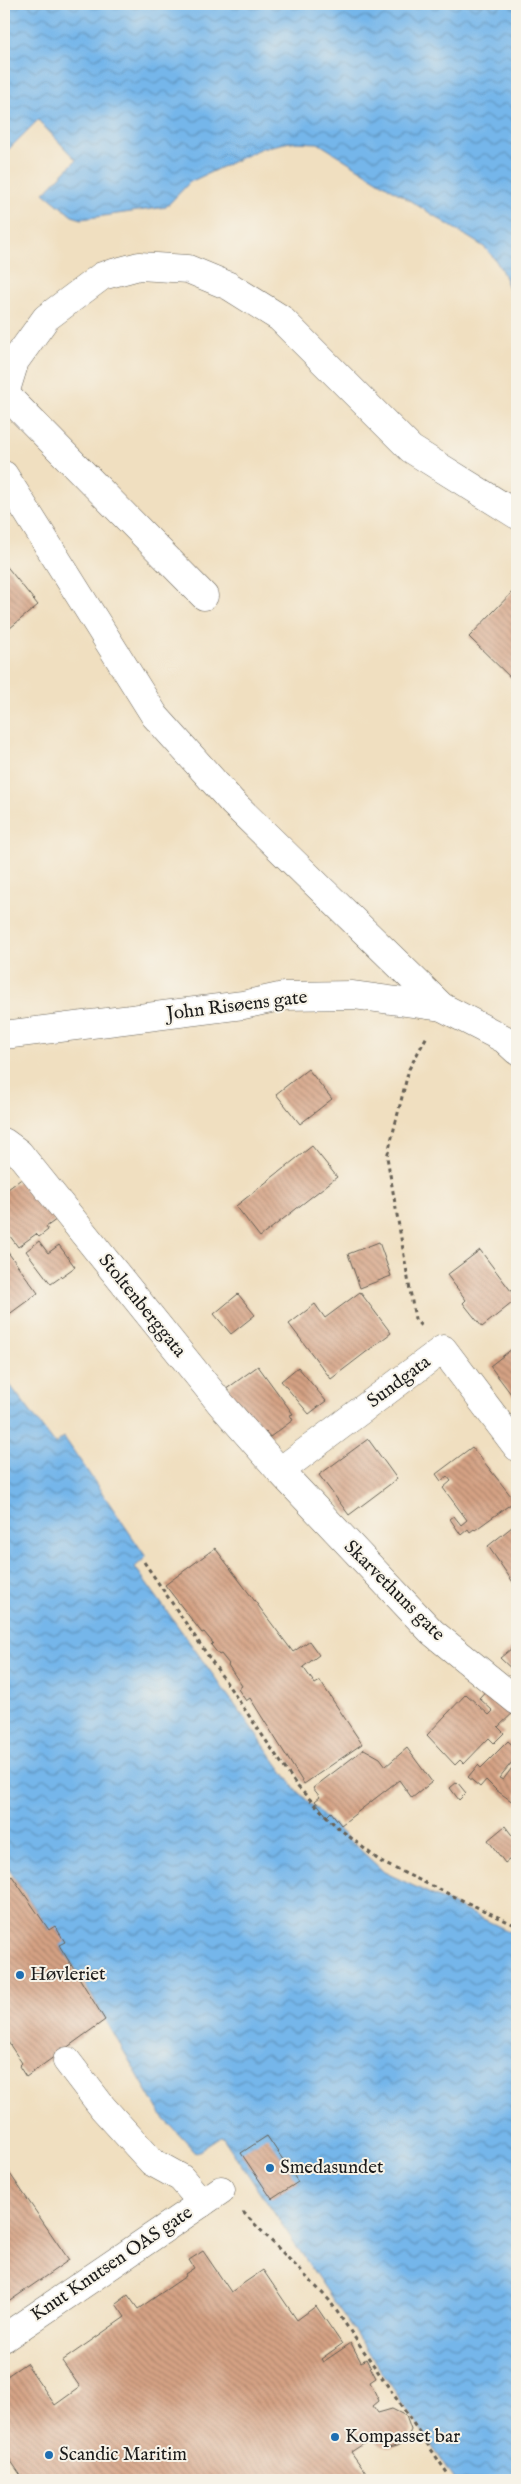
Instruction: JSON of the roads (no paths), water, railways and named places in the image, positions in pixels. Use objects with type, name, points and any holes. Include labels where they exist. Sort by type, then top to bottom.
[{"type":"street","points":[[204,596],[4,394],[15,361],[46,318],[102,276],[139,266],[188,269],[228,286],[280,318],[411,449],[517,515]]},
{"type":"street","points":[[4,475],[14,508],[155,716],[233,803],[442,1007]]},
{"type":"street","name":"John Risøens gate","points":[[4,1035],[243,1005],[284,996],[353,995],[442,1007],[504,1039],[517,1052]]},
{"type":"street","name":"Stoltenberggata","points":[[4,1142],[19,1153],[221,1404],[280,1472]]},
{"type":"street","name":"Sundgata","points":[[280,1472],[443,1349],[517,1447]]},
{"type":"street","name":"Skarvethuns gate","points":[[280,1472],[432,1632],[517,1701]]},
{"type":"street","name":"Knut Knutsen OAS gate","points":[[4,2338],[212,2196],[152,2162],[103,2108],[67,2061]]},
{"type":"water","points":[[4,4],[517,4],[517,327],[510,294],[503,274],[484,247],[318,143],[290,142],[262,148],[190,182],[166,207],[82,219],[72,216],[44,193],[76,160],[38,120],[4,154]]},
{"type":"water","points":[[517,402],[517,449],[514,438]]},
{"type":"water","points":[[4,1377],[55,1444],[64,1437],[146,1557],[135,1567],[297,1791],[384,1872],[517,1935],[517,2480],[455,2480],[222,2136],[196,2153],[161,2115],[80,1976],[4,1862]]},
{"type":"place","name":"Høvleriet","points":[[20,1975]]},
{"type":"place","name":"Smedasundet","points":[[270,2168]]},
{"type":"place","name":"Kompasset bar","points":[[335,2437]]},
{"type":"place","name":"Scandic Maritim","points":[[49,2455]]}]
